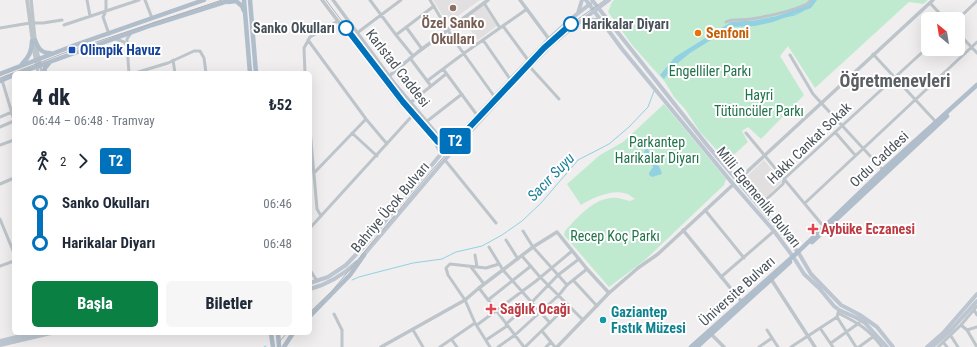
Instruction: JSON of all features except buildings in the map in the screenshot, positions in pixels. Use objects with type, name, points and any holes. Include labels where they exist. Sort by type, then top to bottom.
[{"type":"main road","points":[[0,74],[52,53],[109,34],[193,2],[204,0]]},
{"type":"main road","points":[[23,71],[132,32],[231,0]]},
{"type":"main road","points":[[244,0],[250,71]]},
{"type":"main road","points":[[250,0],[256,71]]},
{"type":"main road","points":[[251,12],[255,0]]},
{"type":"main road","points":[[578,13],[582,0]]},
{"type":"main road","name":"Milli Egemenlik Bulvarı","points":[[586,0],[592,2],[622,49],[659,93],[735,182],[759,206],[799,253],[811,274],[836,301],[869,320],[876,326],[893,347]]},
{"type":"main road","name":"Bahriye Üçok Bulvarı","points":[[312,289],[330,283],[343,275],[364,255],[445,160],[550,46],[609,0]]},
{"type":"main road","points":[[222,3],[236,2],[242,6],[245,12]]},
{"type":"main road","name":"Bahriye Üçok Bulvarı","points":[[312,283],[328,277],[346,265],[366,244],[441,154],[494,96],[549,39],[592,2]]},
{"type":"main road","points":[[583,20],[602,18],[603,5]]},
{"type":"main road","name":"Milli Egemenlik Bulvarı","points":[[602,18],[662,87],[774,231],[804,274],[819,288],[838,313]]},
{"type":"main road","points":[[34,41],[38,48],[42,51],[52,53]]},
{"type":"main road","points":[[21,66],[30,54],[34,41]]},
{"type":"main road","points":[[43,71],[44,68],[51,61]]},
{"type":"main road","points":[[1,80],[12,76]]},
{"type":"main road","name":"Ordu Caddesi","points":[[799,253],[883,170],[977,86]]},
{"type":"main road","name":"Ordu Caddesi","points":[[799,253],[977,86]]},
{"type":"main road","name":"Üniversite Bulvarı","points":[[697,347],[741,301],[799,253]]},
{"type":"main road","points":[[312,314],[350,276],[364,255]]},
{"type":"main road","name":"Üniversite Bulvarı","points":[[691,347],[772,279],[793,257]]},
{"type":"main road","points":[[927,347],[943,333],[977,294]]},
{"type":"main road","points":[[932,347],[950,331],[977,301]]},
{"type":"main road","points":[[838,313],[857,318],[865,323],[887,347]]},
{"type":"main road","points":[[0,341],[25,335]]},
{"type":"main road","points":[[0,345],[42,335]]},
{"type":"main road","points":[[271,335],[273,347]]},
{"type":"main road","points":[[278,335],[279,347]]},
{"type":"main road","points":[[284,347],[292,335]]},
{"type":"street","points":[[27,0],[32,23]]},
{"type":"street","points":[[30,0],[38,71]]},
{"type":"street","points":[[87,0],[90,16]]},
{"type":"street","points":[[106,0],[106,11],[103,16],[109,34]]},
{"type":"street","points":[[125,0],[127,4]]},
{"type":"street","points":[[64,26],[139,0]]},
{"type":"street","points":[[146,0],[152,18]]},
{"type":"street","name":"Karlstad Caddesi","points":[[322,0],[400,103],[433,138],[441,154]]},
{"type":"street","name":"Karlstad Caddesi","points":[[333,0],[410,104],[442,140],[453,141]]},
{"type":"street","points":[[370,0],[412,57],[431,86]]},
{"type":"street","points":[[357,33],[400,0]]},
{"type":"street","points":[[430,0],[463,54],[494,96]]},
{"type":"street","points":[[389,76],[422,49],[488,0]]},
{"type":"street","points":[[520,0],[549,39]]},
{"type":"street","points":[[726,22],[731,20],[748,20],[779,14],[807,4],[811,0]]},
{"type":"street","points":[[965,12],[977,1]]},
{"type":"street","points":[[542,331],[556,347],[610,292],[638,268],[658,254],[873,54],[932,2],[940,12]]},
{"type":"street","points":[[484,3],[528,60]]},
{"type":"street","points":[[396,35],[434,6]]},
{"type":"street","points":[[428,81],[463,54],[527,9]]},
{"type":"street","points":[[0,28],[62,20]]},
{"type":"street","points":[[305,71],[304,48],[308,40],[314,34],[338,21]]},
{"type":"street","points":[[406,27],[422,49]]},
{"type":"street","points":[[129,71],[127,39],[132,32]]},
{"type":"street","points":[[114,39],[120,40],[127,46]]},
{"type":"street","points":[[308,40],[366,119],[387,144]]},
{"type":"street","points":[[483,40],[510,79]]},
{"type":"street","points":[[965,41],[977,53]]},
{"type":"street","points":[[805,203],[855,154],[977,42]]},
{"type":"street","points":[[140,71],[194,51],[200,51],[204,58],[206,71]]},
{"type":"street","name":"Hakkı Cankat Sokak","points":[[759,206],[783,184],[784,179],[921,53]]},
{"type":"street","points":[[873,54],[936,122]]},
{"type":"street","points":[[790,56],[809,88],[883,170]]},
{"type":"street","points":[[173,60],[175,71]]},
{"type":"street","points":[[38,65],[42,71]]},
{"type":"street","points":[[530,67],[559,98]]},
{"type":"street","points":[[443,69],[477,115]]},
{"type":"street","points":[[410,104],[446,74]]},
{"type":"street","points":[[0,117],[12,112],[1,80]]},
{"type":"street","points":[[426,122],[462,94]]},
{"type":"street","points":[[312,226],[412,116]]},
{"type":"street","points":[[314,173],[366,119]]},
{"type":"street","points":[[0,126],[12,120]]},
{"type":"street","points":[[835,132],[855,154]]},
{"type":"street","points":[[352,133],[377,156]]},
{"type":"street","points":[[746,133],[824,227]]},
{"type":"street","points":[[0,145],[12,141]]},
{"type":"street","points":[[312,160],[318,209],[321,216]]},
{"type":"street","points":[[445,160],[496,223]]},
{"type":"street","points":[[0,184],[12,179]]},
{"type":"street","points":[[705,210],[744,258]]},
{"type":"street","points":[[0,219],[12,248]]},
{"type":"street","points":[[683,230],[741,301]]},
{"type":"street","points":[[523,231],[533,247],[567,285]]},
{"type":"street","points":[[721,277],[774,231]]},
{"type":"street","points":[[381,347],[465,300],[533,247],[557,232],[587,269],[610,292]]},
{"type":"street","points":[[506,240],[518,259]]},
{"type":"street","points":[[489,247],[499,264],[550,323]]},
{"type":"street","points":[[440,347],[497,311],[572,251]]},
{"type":"street","points":[[475,254],[477,267]]},
{"type":"street","points":[[522,256],[540,277],[583,320]]},
{"type":"street","points":[[486,340],[507,325],[558,275],[579,259]]},
{"type":"street","points":[[0,266],[12,262]]},
{"type":"street","points":[[490,347],[476,324],[465,300],[448,275],[446,268],[450,264],[486,268],[499,264]]},
{"type":"street","points":[[488,300],[531,266]]},
{"type":"street","points":[[471,267],[484,284]]},
{"type":"street","points":[[498,347],[515,335],[559,295],[567,285],[587,269]]},
{"type":"street","points":[[312,273],[317,281]]},
{"type":"street","points":[[772,279],[815,347]]},
{"type":"street","points":[[573,280],[597,306]]},
{"type":"street","points":[[479,288],[525,347],[568,305]]},
{"type":"street","points":[[938,347],[951,336],[977,306]]},
{"type":"street","points":[[974,310],[977,315]]},
{"type":"street","points":[[838,313],[859,323],[874,336],[882,347]]},
{"type":"street","points":[[791,347],[820,328],[838,313]]},
{"type":"street","points":[[838,313],[846,332],[858,347],[874,336]]},
{"type":"street","points":[[334,314],[342,330],[342,347]]},
{"type":"street","points":[[831,343],[859,323]]},
{"type":"street","points":[[961,325],[967,330],[977,347]]},
{"type":"street","points":[[820,328],[833,347]]},
{"type":"street","points":[[967,330],[977,328]]},
{"type":"street","points":[[413,330],[423,347]]},
{"type":"street","points":[[767,330],[778,347]]},
{"type":"street","points":[[710,332],[724,347]]},
{"type":"street","points":[[951,336],[958,347]]},
{"type":"street","points":[[759,347],[772,338]]},
{"type":"street","points":[[452,340],[457,347]]},
{"type":"street","points":[[546,347],[551,342]]},
{"type":"street","points":[[943,342],[947,347]]},
{"type":"shaded area","name":"Özel Sanko Okulları","points":[[433,0],[480,0],[452,20],[443,16]]},
{"type":"shaded area","points":[[483,5],[497,26],[478,40],[463,21]]},
{"type":"shaded area","points":[[764,160],[782,182],[761,202],[742,181]]},
{"type":"green space","points":[[614,0],[928,0],[923,4],[909,2],[815,88],[788,46],[780,56],[804,95],[761,139],[748,127],[742,131],[748,142],[727,161],[700,132],[685,109],[674,97],[665,82],[633,46],[608,12]]},
{"type":"green space","name":"Recep Koç Parkı","points":[[664,104],[726,179],[724,185],[645,260],[609,287],[564,235],[565,231],[595,203],[610,198],[630,201],[635,199],[630,195],[619,192],[596,197],[581,205],[567,184],[600,155],[623,142]]},
{"type":"water","points":[[812,0],[817,0],[811,8],[773,22],[755,26],[732,27],[690,53],[673,67],[664,79],[660,75],[675,57],[731,22],[754,21],[771,18],[808,5]]},
{"type":"water","points":[[648,149],[651,158],[660,168],[662,174],[652,177],[649,175],[653,167],[651,161],[645,157],[644,151]]},
{"type":"waterway","name":"Sacır Suyu","points":[[785,17],[795,15],[803,11]]},
{"type":"waterway","name":"Sacır Suyu","points":[[738,22],[755,21],[774,17]]},
{"type":"waterway","name":"Sacır Suyu","points":[[352,280],[413,263],[442,259],[456,252],[482,246],[502,235],[522,221],[541,203],[578,160],[609,144],[629,127],[648,107],[654,91]]},
{"type":"tram line","points":[[18,71],[72,50],[222,0]]},
{"type":"tram line","points":[[326,0],[403,102],[439,141],[448,143],[458,139]]},
{"type":"tram line","points":[[312,310],[332,291],[432,170],[544,48],[571,24],[605,0]]},
{"type":"tram line","name":"T2","points":[[346,28],[403,102],[438,142],[450,144],[458,139],[544,48],[571,24]]},
{"type":"tram line","points":[[0,78],[12,73]]},
{"type":"tram line","points":[[278,347],[280,341],[285,335]]},
{"type":"place","name":"Özel Sanko Okulları","points":[[453,8]]},
{"type":"place","name":"Harikalar Diyarı","points":[[571,24]]},
{"type":"place","name":"Sanko Okulları","points":[[346,28]]},
{"type":"place","name":"Senfoni","points":[[698,33]]},
{"type":"place","name":"Olimpik Havuz","points":[[72,50]]},
{"type":"place","name":"Aybüke Eczanesi","points":[[813,229]]},
{"type":"place","name":"Sağlık Ocağı","points":[[491,309]]},
{"type":"place","name":"Gaziantep Fıstık Müzesi","points":[[603,320]]},
{"type":"district","name":"Öğretmenevleri","points":[[895,80]]},
{"type":"park label","name":"Engelliler Parkı","points":[[710,71]]},
{"type":"park label","name":"Hayri Tütüncüler Parkı","points":[[759,104]]},
{"type":"park label","name":"Parkantep Harikalar Diyarı","points":[[657,150]]}]
